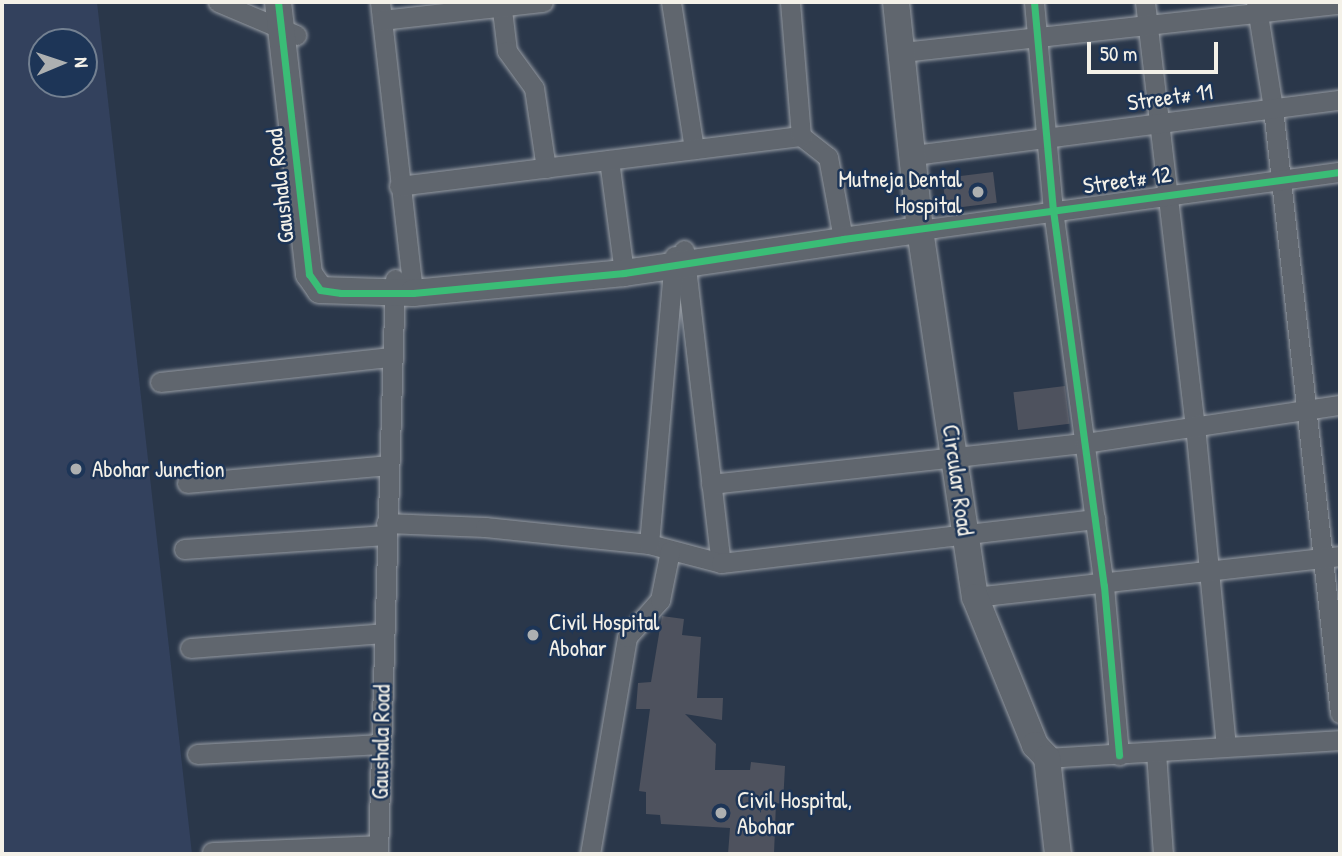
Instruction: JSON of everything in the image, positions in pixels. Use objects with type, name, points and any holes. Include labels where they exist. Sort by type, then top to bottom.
[{"type":"main road","name":"Gaushala Road","points":[[278,2],[288,32]]},
{"type":"main road","name":"Gaushala Road","points":[[292,2],[288,32],[309,274],[320,290],[403,286]]},
{"type":"main road","name":"Circular Road","points":[[880,2],[899,156],[919,217]]},
{"type":"main road","name":"Circular Road","points":[[896,2],[919,217],[975,597],[1041,752],[1058,854]]},
{"type":"main road","points":[[403,286],[623,266],[919,217]]},
{"type":"main road","name":"Circular Road","points":[[1041,752],[1032,761],[1042,854]]},
{"type":"street","points":[[218,2],[288,32]]},
{"type":"street","points":[[403,286],[399,186],[381,11],[543,2]]},
{"type":"street","points":[[671,2],[694,149]]},
{"type":"street","points":[[790,2],[801,136]]},
{"type":"street","points":[[1034,2],[1049,139],[1053,210],[1104,586],[1119,755]]},
{"type":"street","points":[[1145,2],[1195,425],[1226,746]]},
{"type":"street","points":[[501,4],[507,51],[534,88],[545,168]]},
{"type":"street","points":[[902,52],[1257,9],[1340,4]]},
{"type":"street","points":[[1257,9],[1273,108],[1308,409],[1332,557],[1340,713]]},
{"type":"street","name":"Street# 11","points":[[914,155],[1340,100]]},
{"type":"street","points":[[399,186],[801,136],[828,157],[841,232]]},
{"type":"street","points":[[608,160],[623,266]]},
{"type":"street","name":"Street# 12","points":[[919,217],[1053,210],[1166,194],[1281,183],[1340,172]]},
{"type":"street","points":[[679,258],[721,563]]},
{"type":"street","points":[[649,544],[679,258]]},
{"type":"street","name":"Gaushala Road","points":[[378,850],[391,357],[403,286]]},
{"type":"street","points":[[160,382],[391,357]]},
{"type":"street","points":[[710,484],[1085,443],[1340,405]]},
{"type":"street","points":[[187,483],[388,465]]},
{"type":"street","points":[[184,549],[386,529],[485,527],[649,544],[721,563],[1095,519]]},
{"type":"street","points":[[590,854],[627,637],[660,600],[670,551]]},
{"type":"street","points":[[975,597],[1104,586],[1332,557]]},
{"type":"street","points":[[190,648],[383,634]]},
{"type":"street","points":[[1041,752],[1119,755],[1340,740]]},
{"type":"street","points":[[197,754],[381,744]]},
{"type":"street","points":[[1156,752],[1163,854]]},
{"type":"street","points":[[212,852],[378,850]]},
{"type":"shaded area","name":"Abohar Junction","points":[[2,2],[97,2],[192,854],[2,854]]},
{"type":"building","points":[[993,172],[997,203],[946,209],[942,178]]},
{"type":"building","points":[[1065,386],[1070,424],[1018,430],[1013,392]]},
{"type":"building","points":[[662,616],[684,619],[682,635],[701,637],[697,698],[723,698],[722,720],[685,714],[716,744],[715,770],[750,770],[751,762],[785,766],[783,804],[776,803],[774,854],[728,854],[730,828],[661,824],[660,815],[646,814],[646,792],[639,791],[650,709],[636,709],[638,683],[651,682]]},
{"type":"cycle path","points":[[278,2],[309,274],[320,290],[341,293],[413,293],[624,273],[843,239],[1340,172]]},
{"type":"cycle path","points":[[1034,2],[1053,210],[1104,586],[1119,755]]},
{"type":"place","name":"Mutneja Dental Hospital","points":[[978,192]]},
{"type":"place","name":"Abohar Junction","points":[[76,469]]},
{"type":"place","name":"Civil Hospital Abohar","points":[[533,635]]},
{"type":"place","name":"Civil Hospital, Abohar","points":[[721,813]]}]
